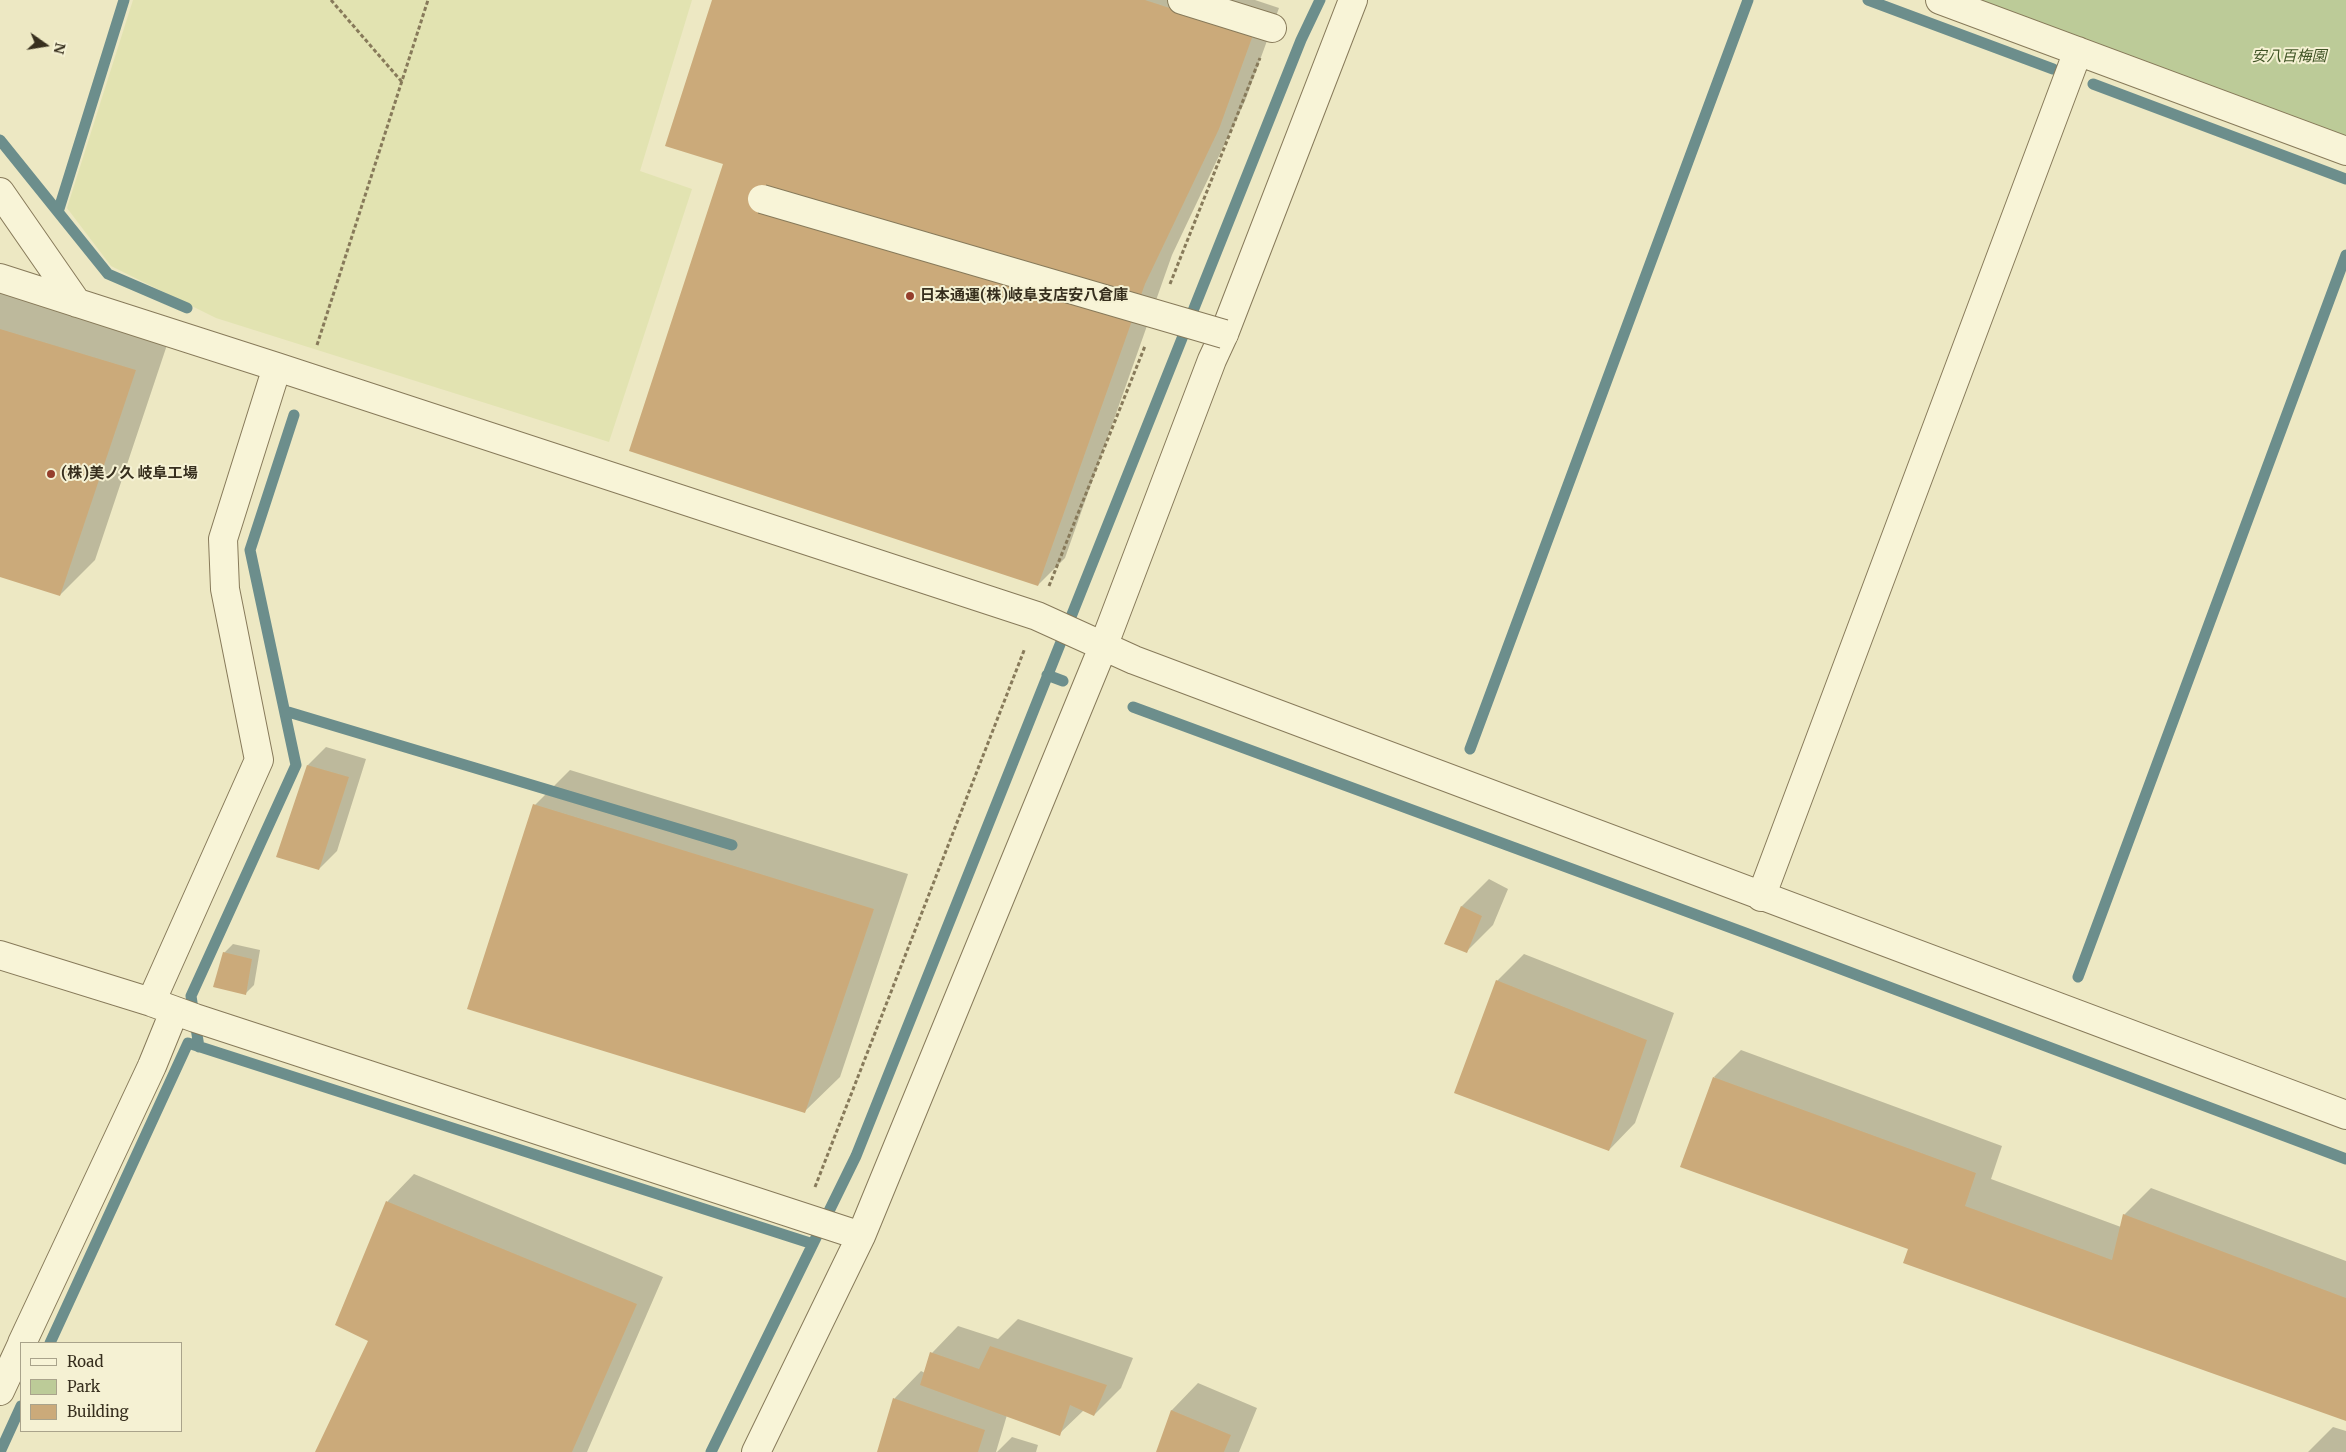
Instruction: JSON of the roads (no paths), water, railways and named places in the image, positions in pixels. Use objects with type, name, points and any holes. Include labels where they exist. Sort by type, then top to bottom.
[{"type":"street","points":[[1182,0],[1272,28]]},
{"type":"street","points":[[756,1452],[851,1233],[1094,642],[1224,334],[1353,0]]},
{"type":"street","points":[[1940,0],[2346,151]]},
{"type":"street","points":[[1761,897],[2078,51]]},
{"type":"street","points":[[0,192],[77,303]]},
{"type":"street","points":[[762,199],[1224,334]]},
{"type":"street","points":[[0,278],[277,366],[1046,620],[1094,642],[1761,897],[2346,1115]]},
{"type":"street","points":[[23,1342],[152,1066],[162,1007],[260,760],[225,589],[223,539],[277,366]]},
{"type":"street","points":[[0,955],[851,1233]]},
{"type":"street","points":[[0,1391],[20,1349]]},
{"type":"waterway","points":[[58,212],[124,0]]},
{"type":"waterway","points":[[711,1452],[856,1156],[1301,40],[1320,0]]},
{"type":"waterway","points":[[1470,749],[1748,0]]},
{"type":"waterway","points":[[1868,0],[2053,69]]},
{"type":"waterway","points":[[2093,84],[2346,179]]},
{"type":"waterway","points":[[0,140],[108,274],[187,308]]},
{"type":"waterway","points":[[2078,977],[2346,255]]},
{"type":"waterway","points":[[199,1047],[191,996],[296,765],[250,550],[294,415]]},
{"type":"waterway","points":[[1047,675],[1063,681]]},
{"type":"waterway","points":[[1133,707],[1748,934],[2346,1159]]},
{"type":"waterway","points":[[285,711],[732,845]]},
{"type":"waterway","points":[[50,1342],[188,1043],[813,1244]]},
{"type":"waterway","points":[[0,1452],[20,1408]]},
{"type":"place","name":"日本通運(株)岐阜支店安八倉庫","points":[[910,296]]},
{"type":"place","name":"(株)美ノ久 岐阜工場","points":[[51,474]]},
{"type":"park label","name":"安八百梅園","points":[[2289,57]]}]
